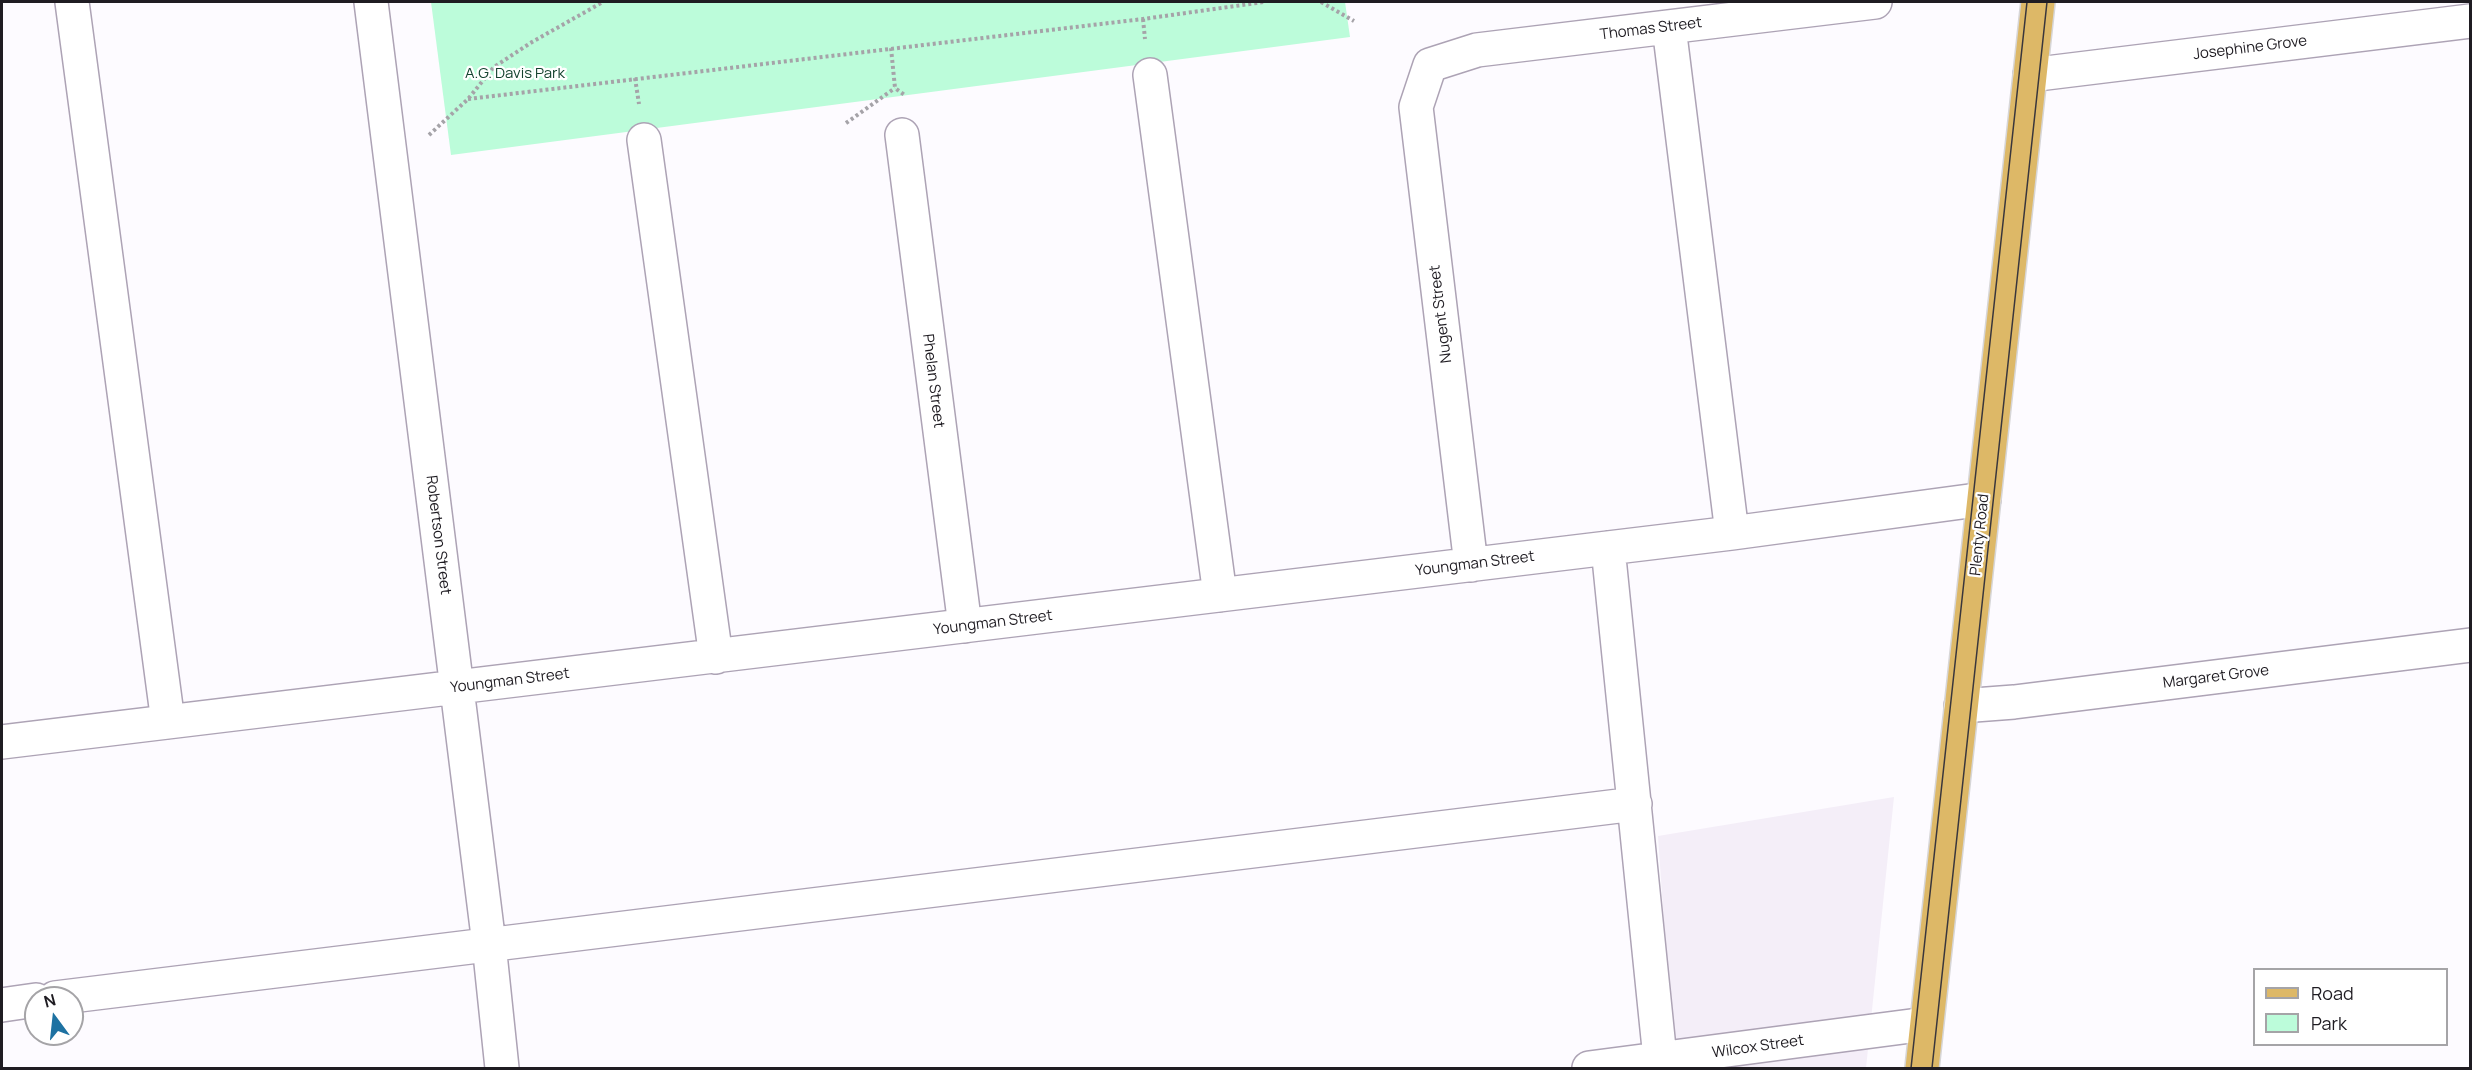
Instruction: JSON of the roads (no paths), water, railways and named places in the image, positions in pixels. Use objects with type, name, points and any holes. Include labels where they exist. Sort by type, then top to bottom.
[{"type":"main road","name":"Plenty Road","points":[[1922,1068],[2038,2]]},
{"type":"street","points":[[72,2],[168,722]]},
{"type":"street","name":"Robertson Street","points":[[371,2],[458,687],[502,1068]]},
{"type":"street","name":"Thomas Street","points":[[1430,65],[1477,50],[1669,27],[1782,7],[1875,2]]},
{"type":"street","name":"Josephine Grove","points":[[2030,75],[2470,21]]},
{"type":"street","points":[[1669,27],[1732,533]]},
{"type":"street","name":"Nugent Street","points":[[1430,65],[1416,106],[1471,565]]},
{"type":"street","points":[[1150,75],[1220,595]]},
{"type":"street","name":"Phelan Street","points":[[902,135],[965,626]]},
{"type":"street","points":[[644,140],[716,657]]},
{"type":"street","name":"Youngman Street","points":[[2,742],[1471,565],[1984,499]]},
{"type":"street","points":[[1608,548],[1661,1064]]},
{"type":"street","name":"Margaret Grove","points":[[1961,705],[2014,702],[2470,645]]},
{"type":"street","points":[[84,994],[1635,804]]},
{"type":"street","points":[[2,1005],[24,1002]]},
{"type":"street","name":"Wilcox Street","points":[[1589,1068],[1661,1064],[1926,1024]]},
{"type":"tram line","points":[[1911,1068],[2027,2]]},
{"type":"tram line","points":[[1932,1068],[2047,2]]},
{"type":"park label","name":"A.G. Davis Park","points":[[515,74]]}]
